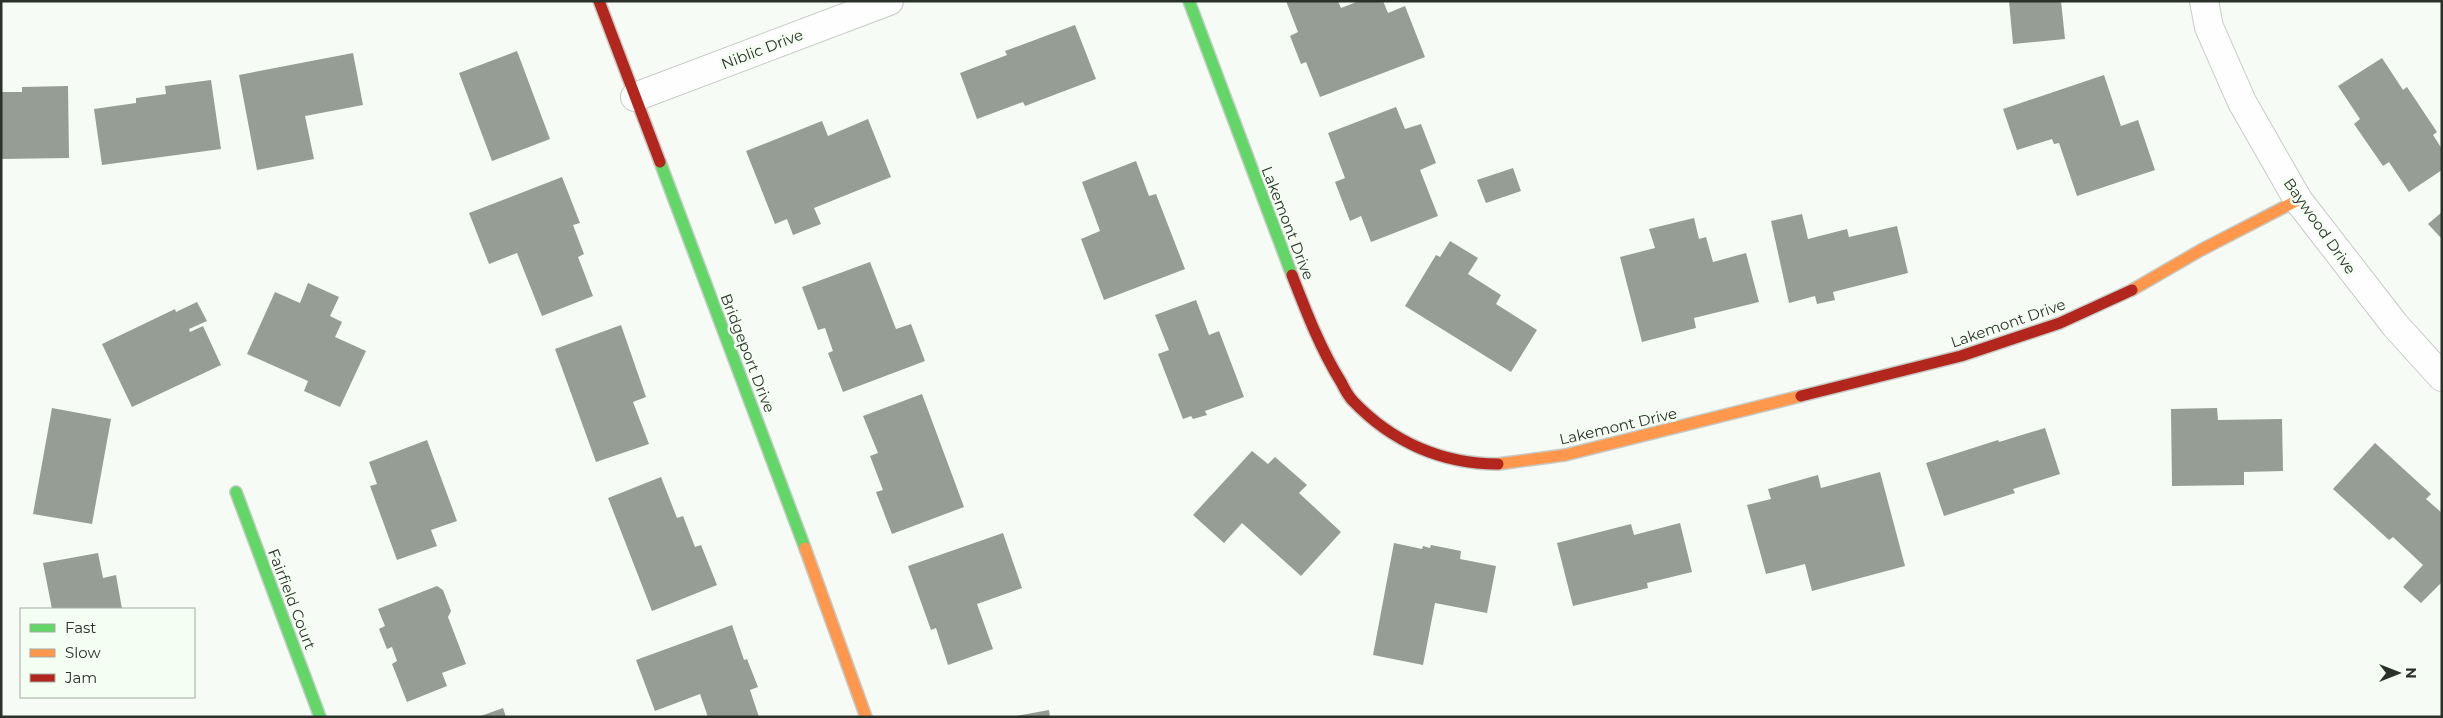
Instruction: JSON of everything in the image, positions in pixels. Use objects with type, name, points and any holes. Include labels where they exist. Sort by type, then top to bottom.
[{"type":"street","name":"Bridgeport Drive","points":[[600,1],[843,649],[866,717]]},
{"type":"street","name":"Niblic Drive","points":[[635,97],[889,1]]},
{"type":"street","name":"Lakemont Drive","points":[[1189,1],[1302,302],[1327,360],[1352,400],[1393,435],[1431,454],[1470,464],[1510,464],[1565,454],[1961,356],[2060,322],[2138,287],[2201,250],[2298,200]]},
{"type":"street","name":"Baywood Drive","points":[[2204,1],[2209,27],[2242,102],[2298,200],[2389,318],[2442,377]]},
{"type":"street","name":"Fairfield Court","points":[[236,492],[320,717]]},
{"type":"building","points":[[1286,1],[1338,1],[1341,8],[1359,1],[1383,1],[1388,13],[1405,6],[1425,57],[1320,97],[1306,62],[1301,64],[1290,36],[1298,32]]},
{"type":"building","points":[[2009,1],[2061,1],[2065,39],[2013,44]]},
{"type":"building","points":[[1075,25],[1096,79],[1025,106],[1023,102],[977,119],[960,73],[1007,55],[1005,51]]},
{"type":"building","points":[[517,51],[550,139],[492,161],[459,73]]},
{"type":"building","points":[[353,53],[363,105],[305,116],[314,159],[257,170],[239,75]]},
{"type":"building","points":[[2382,58],[2403,90],[2407,87],[2437,132],[2433,135],[2442,149],[2442,170],[2409,192],[2389,162],[2383,166],[2354,124],[2360,119],[2338,86]]},
{"type":"building","points":[[2104,75],[2121,126],[2138,120],[2155,170],[2077,196],[2059,143],[2054,144],[2052,139],[2017,150],[2003,109]]},
{"type":"building","points":[[211,80],[221,149],[102,165],[94,109],[136,103],[136,98],[166,94],[165,86]]},
{"type":"building","points":[[68,86],[69,158],[1,159],[1,92],[22,92],[22,87]]},
{"type":"building","points":[[1396,107],[1405,129],[1421,124],[1436,163],[1420,170],[1438,216],[1371,242],[1361,216],[1350,221],[1335,182],[1345,178],[1328,133]]},
{"type":"building","points":[[868,119],[891,177],[814,208],[821,224],[793,235],[787,219],[775,224],[746,151],[822,121],[828,136]]},
{"type":"building","points":[[1136,161],[1149,196],[1156,194],[1185,269],[1104,300],[1081,239],[1100,231],[1082,182]]},
{"type":"building","points":[[1513,168],[1521,191],[1486,203],[1477,180]]},
{"type":"building","points":[[562,177],[580,223],[573,225],[584,254],[578,257],[593,296],[542,316],[517,253],[489,264],[469,213]]},
{"type":"building","points":[[2442,212],[2442,239],[2428,224]]},
{"type":"building","points":[[1802,214],[1808,239],[1847,229],[1849,237],[1897,226],[1908,273],[1833,292],[1835,300],[1817,304],[1815,296],[1789,303],[1771,221]]},
{"type":"building","points":[[1694,218],[1699,239],[1706,237],[1713,262],[1746,253],[1759,302],[1694,318],[1696,328],[1642,342],[1620,257],[1655,248],[1649,229]]},
{"type":"building","points":[[1450,241],[1478,258],[1468,274],[1501,295],[1496,304],[1537,330],[1511,372],[1405,306],[1436,255],[1440,257]]},
{"type":"building","points":[[870,262],[896,329],[911,324],[925,361],[843,392],[828,353],[833,351],[825,328],[818,330],[802,287]]},
{"type":"building","points":[[308,283],[339,297],[330,316],[342,322],[335,337],[366,351],[340,407],[304,391],[308,381],[247,354],[275,292],[300,303]]},
{"type":"building","points":[[1196,300],[1209,335],[1219,331],[1244,397],[1205,411],[1207,415],[1193,419],[1191,416],[1183,419],[1158,354],[1169,350],[1155,315]]},
{"type":"building","points":[[197,302],[207,321],[189,329],[190,332],[203,326],[221,365],[132,407],[102,344],[175,309],[176,312]]},
{"type":"building","points":[[621,325],[646,397],[633,402],[649,444],[596,462],[555,349]]},
{"type":"building","points":[[922,394],[964,507],[892,534],[876,492],[883,490],[870,456],[878,453],[863,416]]},
{"type":"building","points":[[52,408],[111,419],[92,524],[33,514]]},
{"type":"building","points":[[2217,408],[2218,420],[2282,419],[2283,471],[2244,472],[2244,485],[2172,486],[2171,409]]},
{"type":"building","points":[[2045,428],[2060,474],[2013,489],[2015,493],[1944,516],[1926,463],[1998,440],[1999,442]]},
{"type":"building","points":[[427,440],[457,521],[431,530],[437,546],[397,560],[370,486],[377,484],[369,462]]},
{"type":"building","points":[[2375,443],[2431,494],[2426,499],[2442,513],[2442,582],[2421,603],[2403,587],[2423,565],[2393,537],[2389,540],[2333,489]]},
{"type":"building","points":[[1252,451],[1268,464],[1275,457],[1307,485],[1299,493],[1341,532],[1301,576],[1242,523],[1224,543],[1193,515]]},
{"type":"building","points":[[1880,472],[1905,566],[1812,591],[1805,564],[1766,574],[1747,505],[1771,499],[1768,489],[1818,475],[1821,488]]},
{"type":"building","points":[[661,477],[677,518],[683,516],[695,547],[701,545],[717,585],[652,611],[608,498]]},
{"type":"building","points":[[1680,523],[1692,572],[1647,583],[1648,588],[1573,606],[1557,543],[1631,524],[1634,535]]},
{"type":"building","points":[[1003,533],[1022,588],[977,604],[993,649],[948,665],[936,628],[931,630],[908,566]]},
{"type":"building","points":[[1394,543],[1422,549],[1423,546],[1430,548],[1431,545],[1461,551],[1460,559],[1496,566],[1487,613],[1435,603],[1423,665],[1373,655]]},
{"type":"building","points":[[98,553],[103,578],[116,575],[122,608],[52,608],[43,563]]},
{"type":"building","points":[[437,586],[443,590],[451,611],[448,617],[466,664],[442,673],[447,686],[407,702],[392,664],[397,661],[392,647],[387,649],[379,629],[385,626],[378,609]]},
{"type":"building","points":[[732,625],[744,660],[747,659],[758,687],[750,690],[759,717],[708,717],[700,694],[655,711],[636,660]]},
{"type":"building","points":[[503,708],[506,717],[478,717]]},
{"type":"building","points":[[1049,710],[1050,717],[1016,717],[1016,716]]},
{"type":"traffic: fast","points":[[1189,1],[1292,275]]},
{"type":"traffic: fast","points":[[660,162],[805,548]]},
{"type":"traffic: fast","points":[[236,492],[320,717]]},
{"type":"traffic: slow","points":[[2132,290],[2201,250],[2298,200]]},
{"type":"traffic: slow","points":[[1498,464],[1565,455],[1801,396]]},
{"type":"traffic: slow","points":[[805,548],[866,717]]},
{"type":"traffic: jam","points":[[599,1],[660,162]]},
{"type":"traffic: jam","points":[[1292,275],[1333,369],[1349,397],[1368,415],[1384,428],[1419,448],[1457,460],[1498,464]]},
{"type":"traffic: jam","points":[[1801,396],[1961,356],[2060,323],[2132,290]]}]
